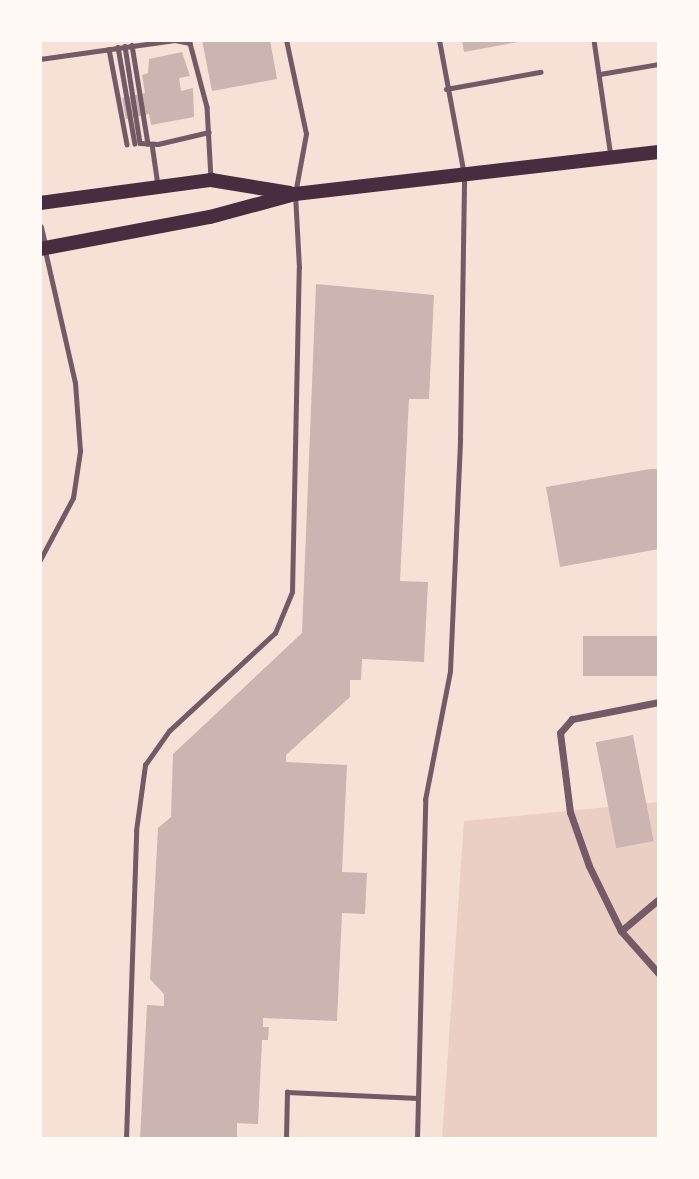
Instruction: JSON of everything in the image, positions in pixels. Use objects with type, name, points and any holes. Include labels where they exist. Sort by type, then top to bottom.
[{"type":"main road","points":[[43,249],[210,218],[295,194],[659,152]]},
{"type":"main road","points":[[40,203],[158,185],[211,180],[295,194]]},
{"type":"street","points":[[40,228],[43,249]]},
{"type":"street","points":[[659,712],[658,702],[572,719],[560,733],[570,812],[607,910],[621,931],[659,974]]},
{"type":"street","points":[[621,931],[659,899]]},
{"type":"lane","points":[[126,1139],[136,831],[145,765],[169,731],[275,633],[292,592],[299,268],[295,194],[306,134],[300,121],[286,40]]},
{"type":"lane","points":[[417,1139],[425,800],[450,671],[464,175],[439,40]]},
{"type":"lane","points":[[594,40],[611,157]]},
{"type":"lane","points":[[40,59],[132,45],[190,43],[209,132],[211,180]]},
{"type":"lane","points":[[132,45],[158,185]]},
{"type":"lane","points":[[125,46],[139,144],[209,132]]},
{"type":"lane","points":[[118,47],[135,144]]},
{"type":"lane","points":[[109,49],[127,144]]},
{"type":"lane","points":[[600,74],[659,64]]},
{"type":"lane","points":[[446,89],[540,72]]},
{"type":"lane","points":[[40,560],[73,498],[80,451],[75,383],[43,249]]},
{"type":"lane","points":[[286,1139],[287,1093],[418,1097]]},
{"type":"shaded area","points":[[659,802],[659,1139],[442,1139],[464,821]]},
{"type":"building","points":[[202,40],[270,40],[277,79],[212,91]]},
{"type":"building","points":[[462,40],[518,40],[518,42],[464,52]]},
{"type":"building","points":[[182,52],[190,76],[179,78],[181,91],[193,88],[194,117],[151,125],[149,114],[126,119],[122,98],[145,93],[142,75],[148,73],[149,59]]},
{"type":"building","points":[[316,284],[434,295],[429,399],[409,399],[400,581],[428,582],[424,662],[362,659],[361,680],[350,680],[350,697],[286,755],[286,762],[347,765],[342,872],[367,873],[365,914],[342,913],[337,1021],[263,1018],[263,1027],[269,1027],[268,1040],[262,1040],[258,1124],[237,1123],[237,1139],[140,1139],[147,1005],[164,1006],[164,994],[150,979],[158,828],[171,817],[173,754],[302,633]]},
{"type":"building","points":[[659,469],[659,549],[560,567],[546,487]]},
{"type":"building","points":[[583,636],[659,636],[659,676],[583,676]]},
{"type":"building","points":[[633,735],[654,841],[616,848],[596,742]]}]
